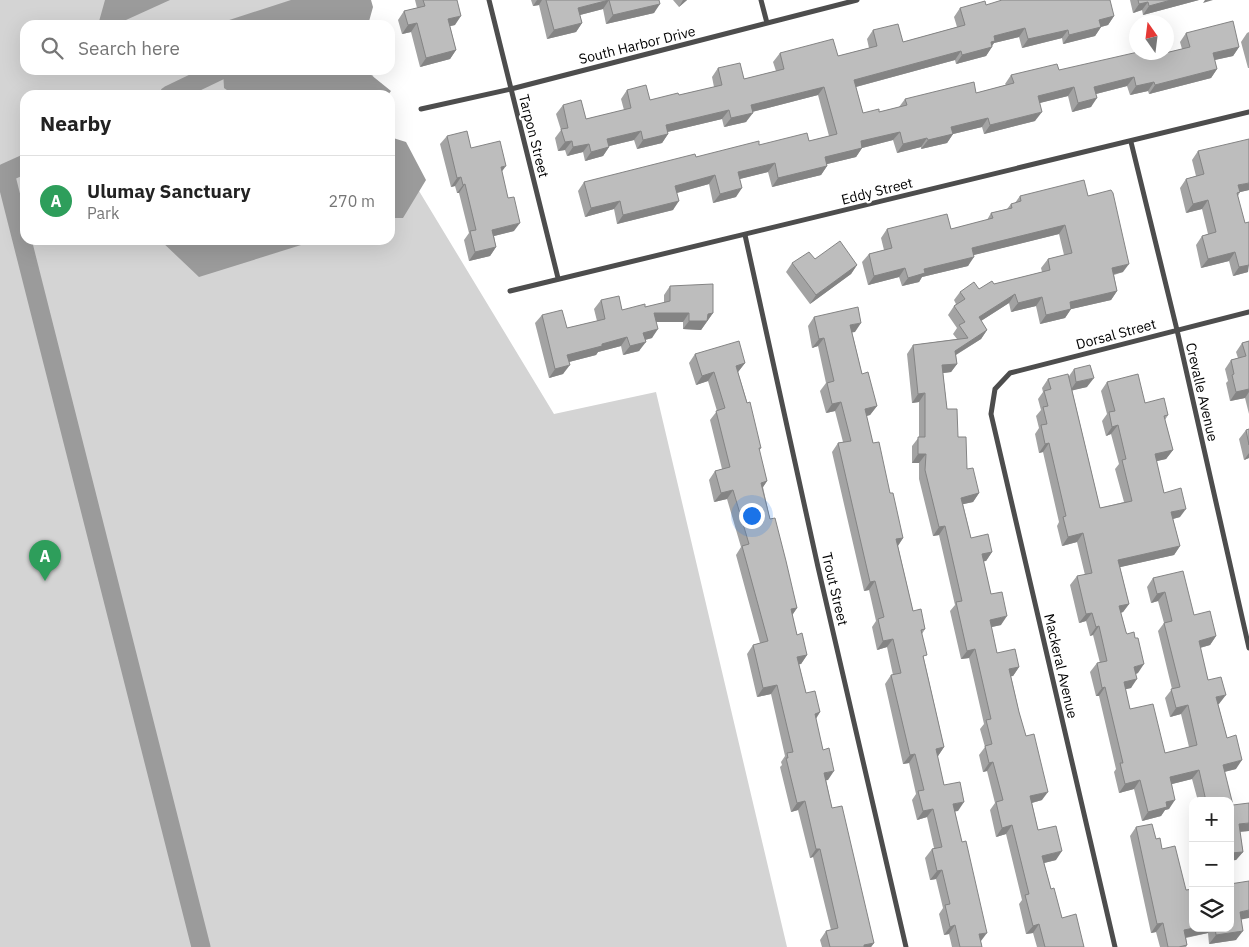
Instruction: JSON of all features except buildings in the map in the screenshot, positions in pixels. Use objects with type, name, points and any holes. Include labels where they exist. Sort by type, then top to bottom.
[{"type":"street","name":"Tarpon Street","points":[[489,0],[558,278]]},
{"type":"street","points":[[761,0],[767,23]]},
{"type":"street","name":"South Harbor Drive","points":[[422,109],[511,89],[856,0]]},
{"type":"street","name":"Eddy Street","points":[[510,291],[1249,112]]},
{"type":"street","name":"Crevalle Avenue","points":[[1131,142],[1177,330],[1249,648]]},
{"type":"street","name":"Trout Street","points":[[745,235],[820,577],[906,947]]},
{"type":"street","name":"Dorsal Street","points":[[995,390],[1010,373],[1249,312]]},
{"type":"street","name":"Mackeral Avenue","points":[[995,390],[991,414],[1116,947]]},
{"type":"shaded area","points":[[0,0],[360,0],[363,20],[20,20],[20,75],[373,75],[376,90],[20,90],[20,245],[395,245],[395,151],[554,414],[656,392],[787,947],[0,947]]},
{"type":"shaded area","points":[[105,0],[170,0],[126,20],[99,20]]},
{"type":"shaded area","points":[[291,0],[371,0],[373,7],[369,20],[229,20]]},
{"type":"shaded area","points":[[223,75],[371,75],[390,90],[227,90],[224,88]]},
{"type":"shaded area","points":[[395,139],[406,142],[426,180],[403,218],[395,218]]},
{"type":"shaded area","points":[[165,245],[301,245],[199,277]]},
{"type":"waterway","points":[[179,90],[211,75]]},
{"type":"waterway","points":[[20,166],[5,173],[20,232]]},
{"type":"waterway","points":[[23,245],[201,947]]},
{"type":"place","name":"Ulumay Sanctuary","points":[[45,581]]}]
